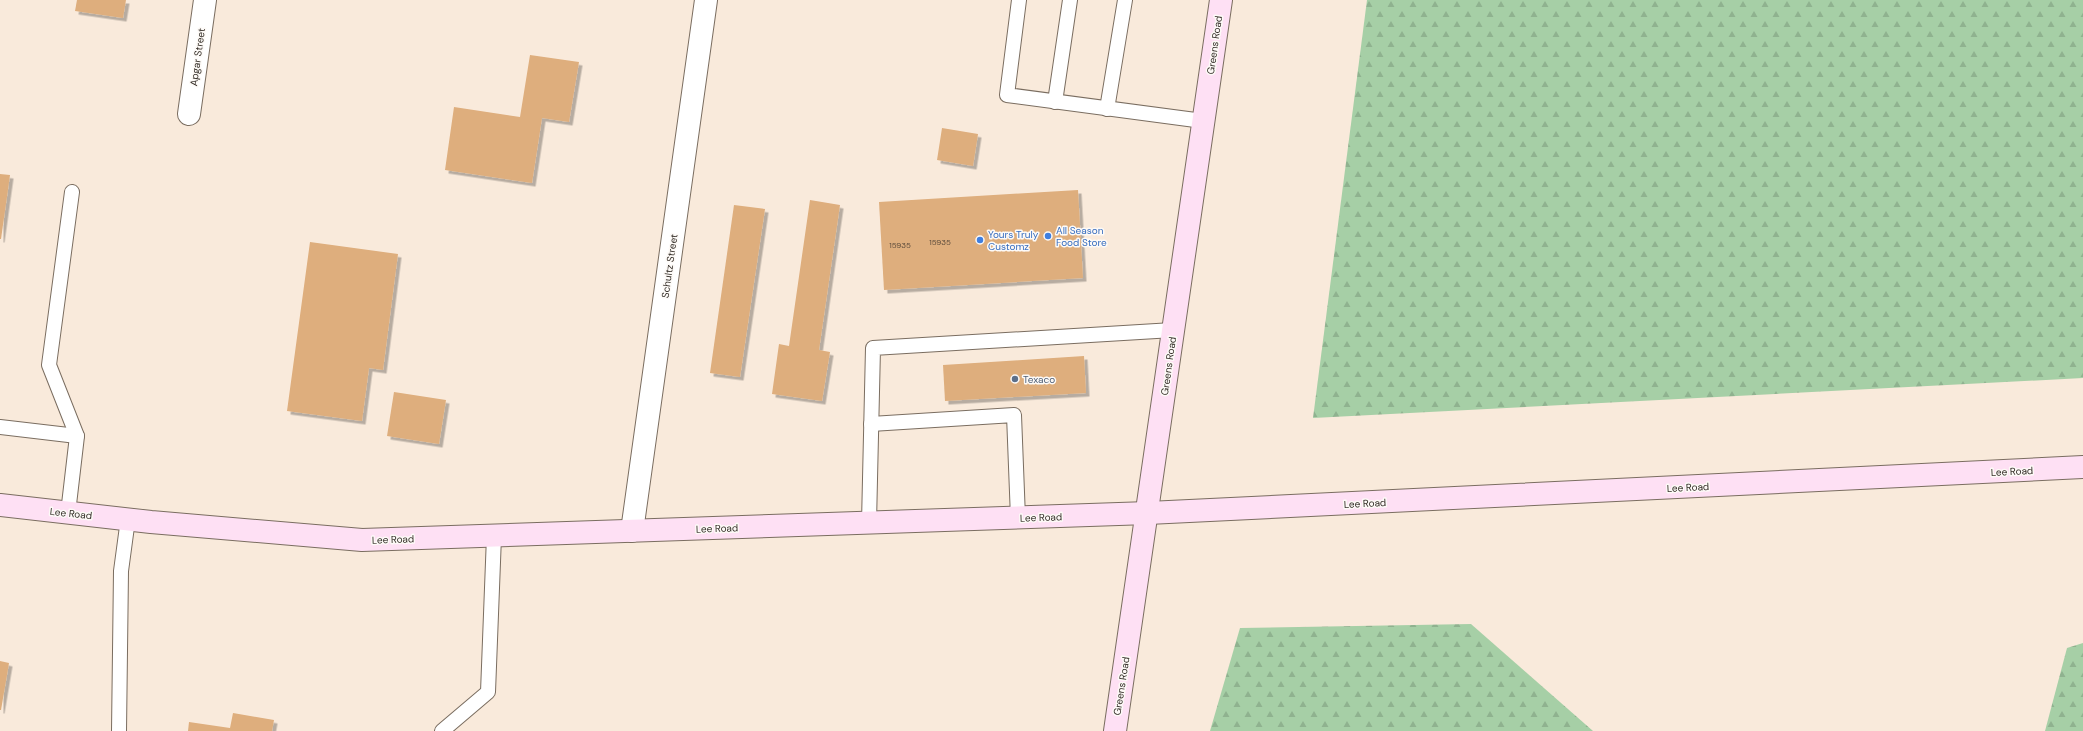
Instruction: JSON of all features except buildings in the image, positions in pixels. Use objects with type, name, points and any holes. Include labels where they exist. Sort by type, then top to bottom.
[{"type":"main road","name":"Greens Road","points":[[1115,731],[1148,513],[1221,0]]},
{"type":"main road","name":"Lee Road","points":[[0,505],[128,519],[362,540],[1148,513],[2083,467]]},
{"type":"street","name":"Apgar Street","points":[[189,114],[205,0]]},
{"type":"street","name":"Schultz Street","points":[[632,531],[706,0]]},
{"type":"lane","points":[[1019,0],[1007,95],[1107,110],[1203,121]]},
{"type":"lane","points":[[1055,102],[1070,0]]},
{"type":"lane","points":[[1107,110],[1125,0]]},
{"type":"lane","points":[[68,513],[77,436],[49,365],[72,192]]},
{"type":"lane","points":[[869,523],[873,348],[1174,330]]},
{"type":"lane","points":[[871,424],[1014,415],[1018,518]]},
{"type":"lane","points":[[0,427],[77,436]]},
{"type":"lane","points":[[119,731],[121,571],[128,519]]},
{"type":"lane","points":[[442,731],[488,692],[494,536]]},
{"type":"green space","points":[[1367,0],[2083,0],[2083,378],[1313,418]]},
{"type":"green space","points":[[1471,624],[1593,731],[1210,731],[1240,628]]},
{"type":"green space","points":[[2083,643],[2083,731],[2045,731],[2067,648]]},
{"type":"place","name":"All Season Food Store","points":[[1048,236]]},
{"type":"place","name":"Yours Truly Customz","points":[[980,240]]},
{"type":"place","name":"Texaco","points":[[1015,379]]}]
